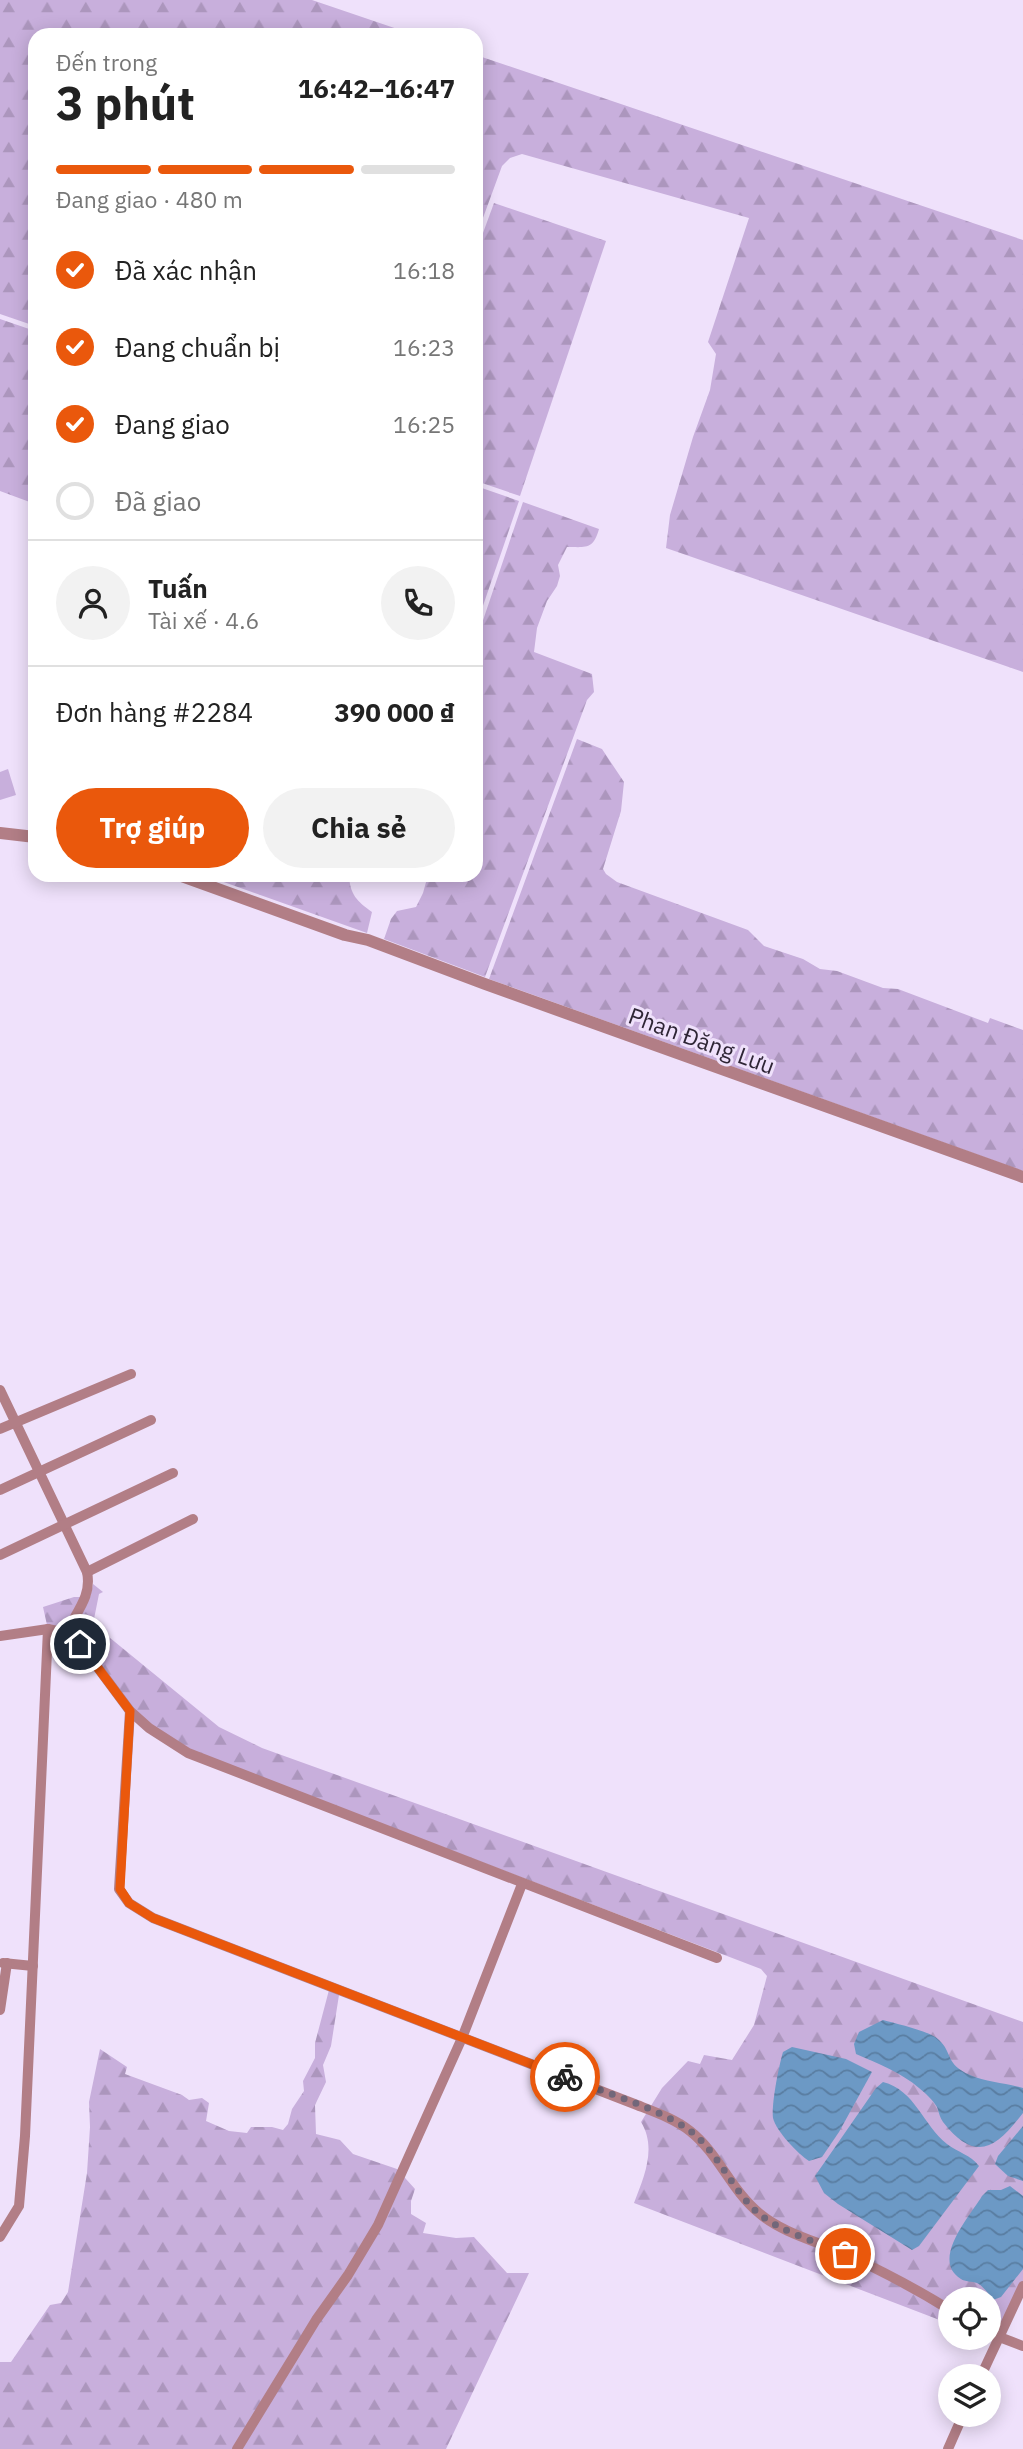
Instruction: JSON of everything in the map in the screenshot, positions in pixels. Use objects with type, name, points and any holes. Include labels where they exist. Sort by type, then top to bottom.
[{"type":"street","points":[[0,826],[28,828]]},
{"type":"street","points":[[0,833],[28,836]]},
{"type":"street","points":[[198,882],[345,935],[368,940]]},
{"type":"street","points":[[217,882],[355,932],[368,940]]},
{"type":"street","name":"Phan Đăng Lưu","points":[[368,940],[1023,1177]]},
{"type":"street","points":[[0,1429],[131,1374]]},
{"type":"street","points":[[0,1390],[87,1572],[88,1592],[66,1633]]},
{"type":"street","points":[[0,1490],[151,1420]]},
{"type":"street","points":[[0,1555],[173,1473]]},
{"type":"street","points":[[87,1572],[193,1519]]},
{"type":"street","points":[[0,2236],[19,2206],[25,2136],[48,1629]]},
{"type":"street","points":[[0,1636],[48,1629],[66,1633],[80,1644],[130,1711],[149,1728],[188,1753],[717,1958]]},
{"type":"street","points":[[130,1711],[120,1889],[129,1903],[153,1918],[637,2105],[689,2130],[758,2213],[777,2225],[867,2264],[938,2303]]},
{"type":"street","points":[[237,2449],[378,2225],[461,2038],[522,1884]]},
{"type":"street","points":[[0,2010],[4,1963],[33,1966]]},
{"type":"street","points":[[1001,2324],[1023,2286]]},
{"type":"street","points":[[1001,2338],[1023,2346]]},
{"type":"street","points":[[948,2449],[958,2427]]},
{"type":"green space","points":[[0,0],[312,0],[394,28],[28,28],[28,324],[0,314]]},
{"type":"green space","points":[[483,57],[1023,240],[1023,672],[666,548],[670,515],[710,390],[716,354],[708,342],[749,218],[522,154],[510,158],[502,166],[483,218]]},
{"type":"green space","points":[[494,203],[606,241],[520,496],[483,483],[483,233]]},
{"type":"green space","points":[[0,319],[28,329],[28,501],[0,491]]},
{"type":"green space","points":[[483,488],[519,501],[483,606]]},
{"type":"green space","points":[[523,502],[599,529],[594,541],[588,546],[567,547],[558,565],[560,576],[557,586],[547,601],[537,628],[534,652],[592,674],[594,692],[587,700],[485,977],[384,939],[397,911],[416,907],[426,882],[483,882],[483,620]]},
{"type":"green space","points":[[577,739],[602,749],[624,782],[621,811],[603,869],[617,882],[748,930],[764,946],[803,959],[820,969],[837,971],[883,988],[898,989],[988,1023],[990,1018],[1023,1030],[1023,1171],[489,979]]},
{"type":"green space","points":[[8,769],[16,795],[0,800],[0,772]]},
{"type":"green space","points":[[224,882],[350,882],[355,897],[372,912],[367,933]]},
{"type":"green space","points":[[93,1584],[103,1592],[99,1594],[94,1619],[104,1633],[219,1727],[262,1748],[1023,2022],[1023,2281],[1001,2325],[1001,2287],[938,2287],[938,2319],[634,2203],[645,2173],[648,2152],[646,2132],[641,2122],[662,2088],[688,2061],[700,2064],[704,2055],[732,2060],[754,2025],[767,1976],[761,1969],[189,1750],[151,1725],[133,1708],[84,1642],[47,1625],[43,1607],[74,1597],[90,1597]]},
{"type":"green space","points":[[329,1990],[339,1995],[331,2046],[323,2065],[326,2082],[315,2105],[316,2134],[340,2140],[353,2154],[397,2169],[415,2189],[411,2214],[426,2223],[423,2233],[456,2238],[474,2237],[507,2273],[529,2273],[446,2449],[0,2449],[0,2362],[11,2362],[50,2305],[61,2303],[68,2292],[87,2173],[89,2102],[100,2049],[127,2067],[125,2074],[189,2100],[202,2098],[209,2103],[206,2121],[229,2131],[247,2133],[251,2127],[283,2130],[304,2091],[303,2081],[315,2058],[315,2043]]},
{"type":"water","points":[[883,2020],[935,2037],[953,2063],[970,2075],[1023,2088],[1023,2113],[995,2142],[976,2147],[966,2143],[943,2122],[935,2104],[919,2088],[897,2073],[856,2054],[854,2044],[859,2032]]},
{"type":"water","points":[[792,2047],[846,2059],[872,2072],[822,2157],[809,2161],[788,2142],[773,2118],[781,2058],[783,2052]]},
{"type":"water","points":[[883,2082],[903,2092],[939,2136],[979,2166],[919,2246],[912,2250],[838,2204],[824,2193],[815,2176],[876,2088]]},
{"type":"water","points":[[1023,2126],[1023,2181],[1008,2176],[995,2164],[998,2156]]},
{"type":"water","points":[[1010,2186],[1023,2196],[1023,2269],[1001,2297],[1001,2287],[982,2287],[975,2282],[963,2280],[953,2271],[950,2261],[955,2238],[982,2196],[988,2190],[1001,2190]]},
{"type":"way so far","points":[[565,2077],[637,2105],[689,2130],[758,2213],[777,2225],[845,2254]]},
{"type":"route","points":[[80,1644],[130,1711],[120,1889],[129,1903],[153,1918],[565,2077]]}]
